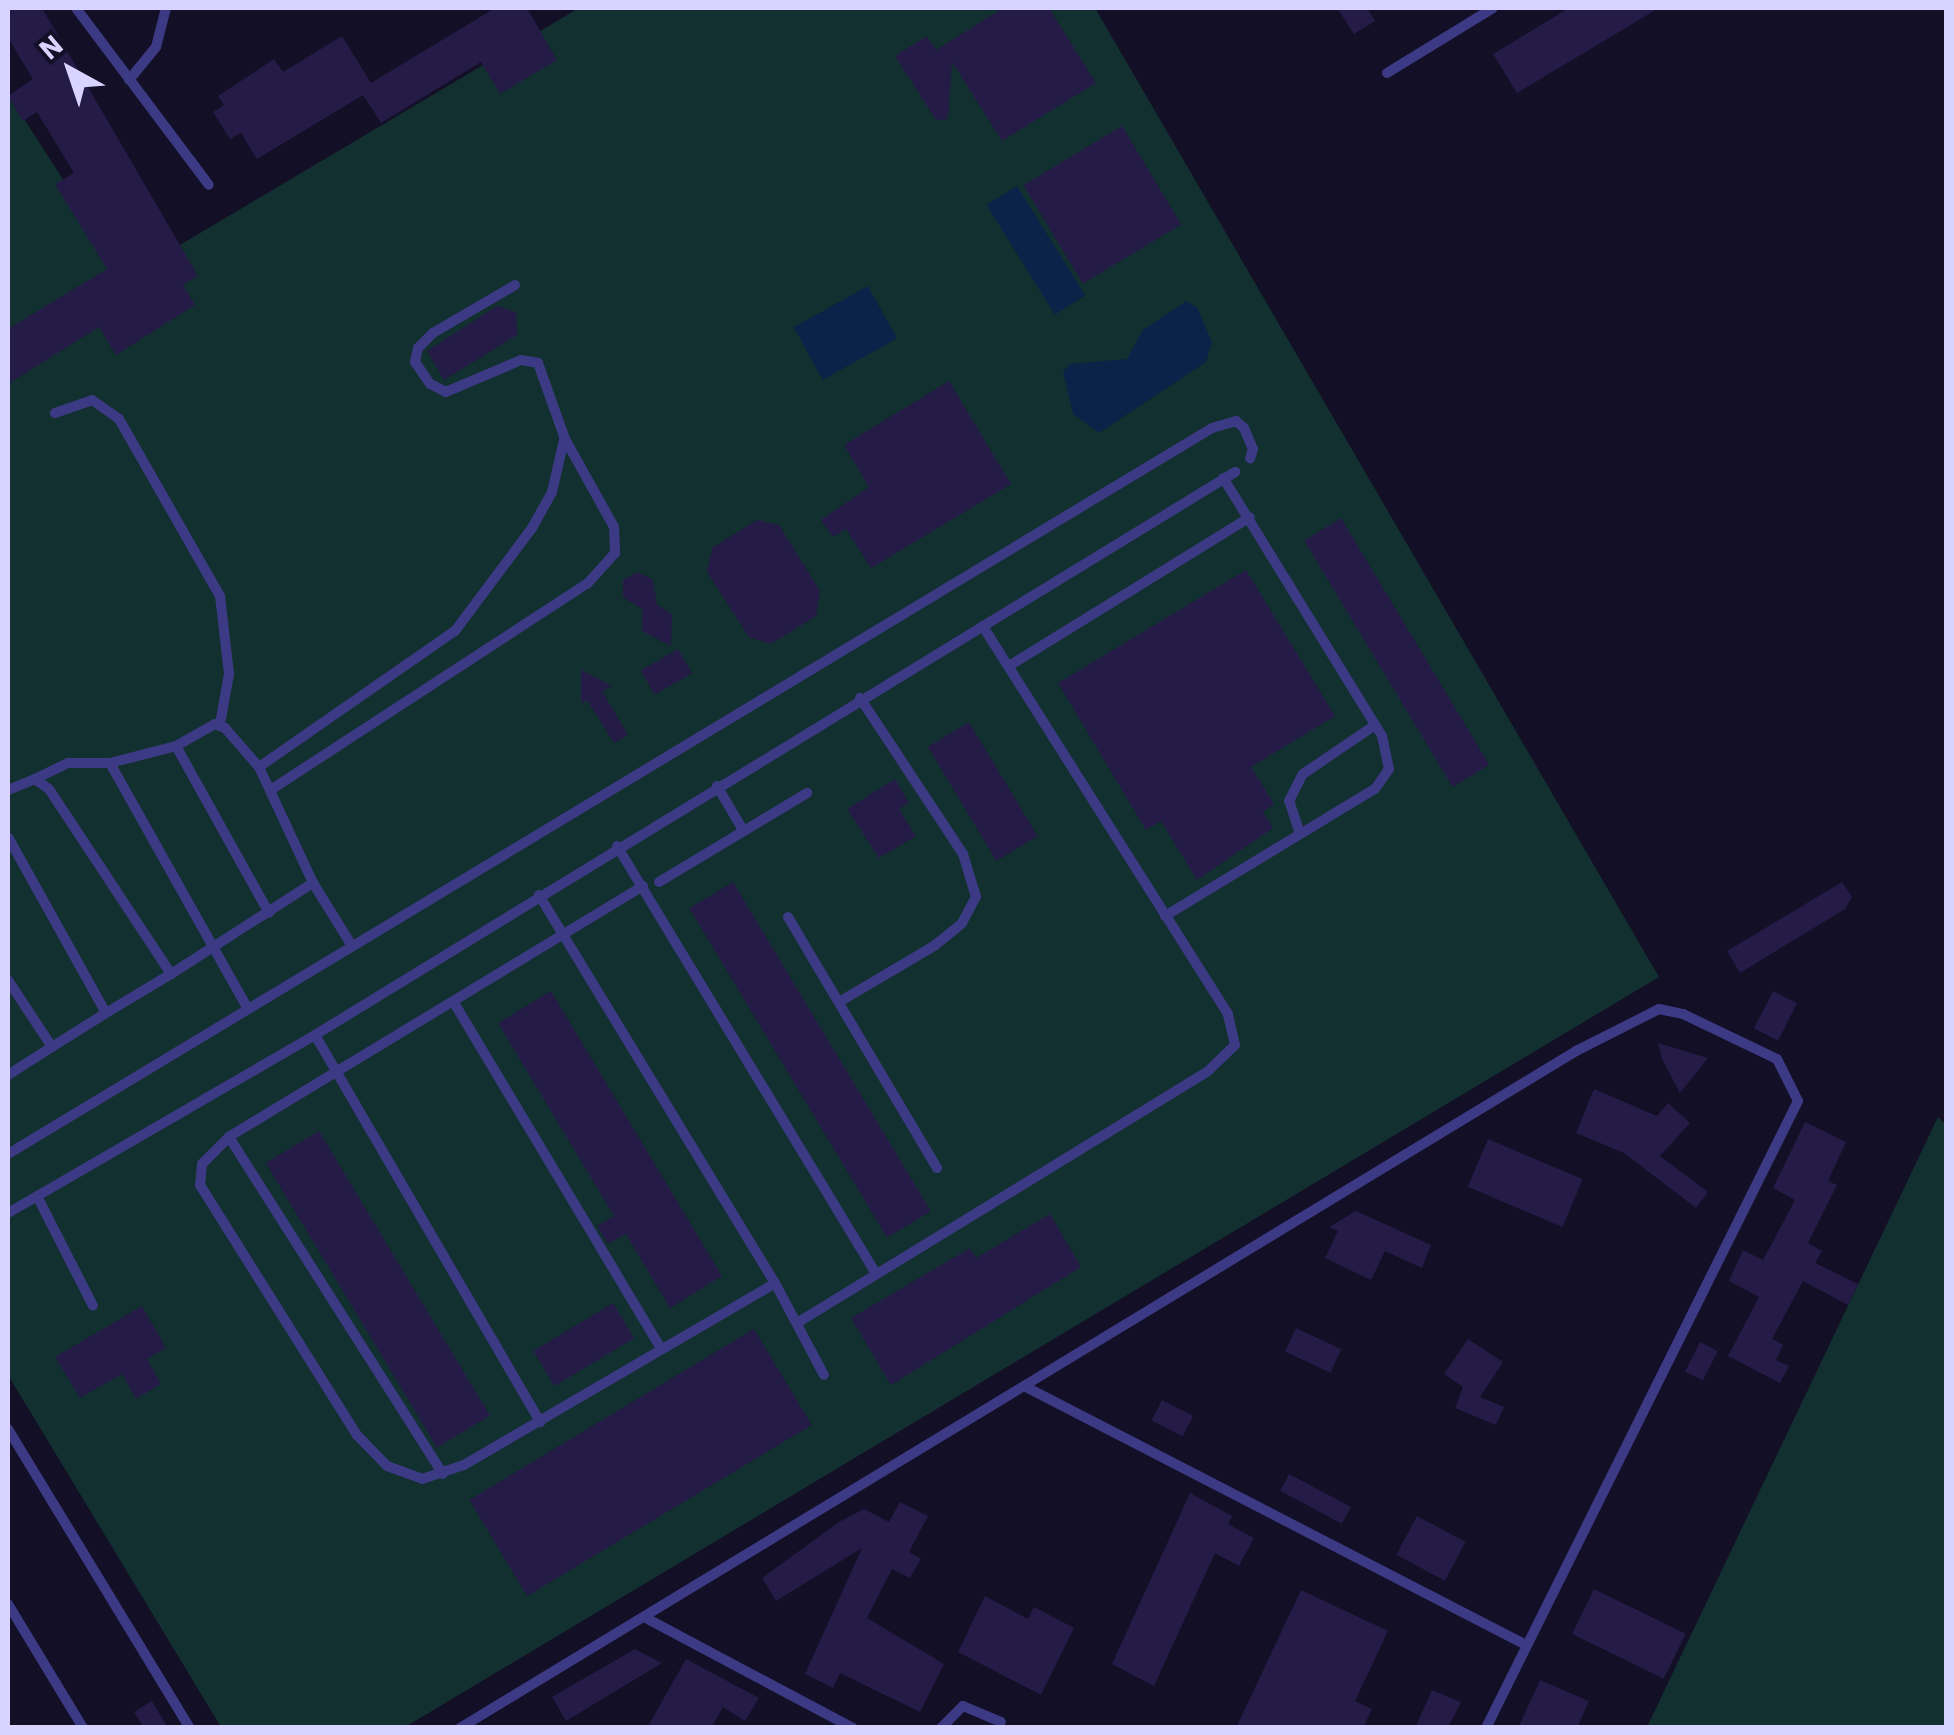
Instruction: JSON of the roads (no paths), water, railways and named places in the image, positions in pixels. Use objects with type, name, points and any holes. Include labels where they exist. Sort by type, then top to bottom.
[{"type":"lane","points":[[76,8],[209,185]]},
{"type":"lane","points":[[129,80],[156,47],[166,8]]},
{"type":"lane","points":[[1387,73],[1493,8]]},
{"type":"lane","points":[[272,789],[587,584],[615,553],[605,506],[564,439],[538,362],[520,360],[446,392],[430,384],[415,362],[418,348],[434,333],[515,284]]},
{"type":"lane","points":[[55,413],[92,400],[119,420],[220,596],[229,674],[220,724]]},
{"type":"lane","points":[[8,1154],[1212,428],[1236,421],[1254,449],[1250,459]]},
{"type":"lane","points":[[259,767],[430,652],[482,599],[552,492],[564,439]]},
{"type":"lane","points":[[8,1213],[315,1035],[617,846],[1235,472]]},
{"type":"lane","points":[[1165,916],[1384,778],[1389,750],[1224,478]]},
{"type":"lane","points":[[1009,666],[1250,518]]},
{"type":"lane","points":[[797,1324],[1231,1054],[1235,1035],[1228,1014],[983,626]]},
{"type":"lane","points":[[430,652],[448,671]]},
{"type":"lane","points":[[839,1002],[934,946],[962,923],[976,897],[963,854],[860,698]]},
{"type":"lane","points":[[8,790],[68,763],[110,763],[176,746],[220,724]]},
{"type":"lane","points":[[220,724],[259,767],[313,883],[352,946]]},
{"type":"lane","points":[[1299,830],[1289,801],[1303,774],[1376,725]]},
{"type":"lane","points":[[176,746],[269,913]]},
{"type":"lane","points":[[294,746],[312,765]]},
{"type":"lane","points":[[110,763],[248,1009]]},
{"type":"lane","points":[[35,779],[49,788],[171,974]]},
{"type":"lane","points":[[717,786],[743,830]]},
{"type":"lane","points":[[659,882],[808,793]]},
{"type":"lane","points":[[8,838],[106,1012]]},
{"type":"lane","points":[[617,846],[876,1273]]},
{"type":"lane","points":[[8,1074],[215,950],[313,883]]},
{"type":"lane","points":[[642,886],[229,1137],[202,1164],[200,1185],[357,1434],[403,1474],[422,1479],[443,1474],[540,1422],[776,1283]]},
{"type":"lane","points":[[539,895],[560,936],[776,1283],[824,1375]]},
{"type":"lane","points":[[788,917],[937,1168]]},
{"type":"lane","points":[[8,980],[52,1048]]},
{"type":"lane","points":[[453,1001],[661,1349]]},
{"type":"lane","points":[[460,1728],[1629,1020],[1659,1009],[1739,1036],[1777,1059],[1798,1100],[1486,1728]]},
{"type":"lane","points":[[315,1035],[540,1422]]},
{"type":"lane","points":[[229,1137],[443,1474]]},
{"type":"lane","points":[[37,1196],[93,1306]]},
{"type":"lane","points":[[1024,1386],[1526,1645]]},
{"type":"lane","points":[[8,1429],[190,1728]]},
{"type":"lane","points":[[8,1604],[83,1728]]},
{"type":"lane","points":[[644,1617],[853,1728]]},
{"type":"lane","points":[[941,1728],[963,1706],[1000,1722]]},
{"type":"water","points":[[1017,186],[1085,295],[1055,314],[986,205]]},
{"type":"water","points":[[868,286],[897,338],[823,380],[794,327]]},
{"type":"water","points":[[1186,301],[1197,307],[1212,342],[1206,362],[1099,433],[1073,414],[1063,372],[1070,364],[1127,359],[1142,331]]}]
